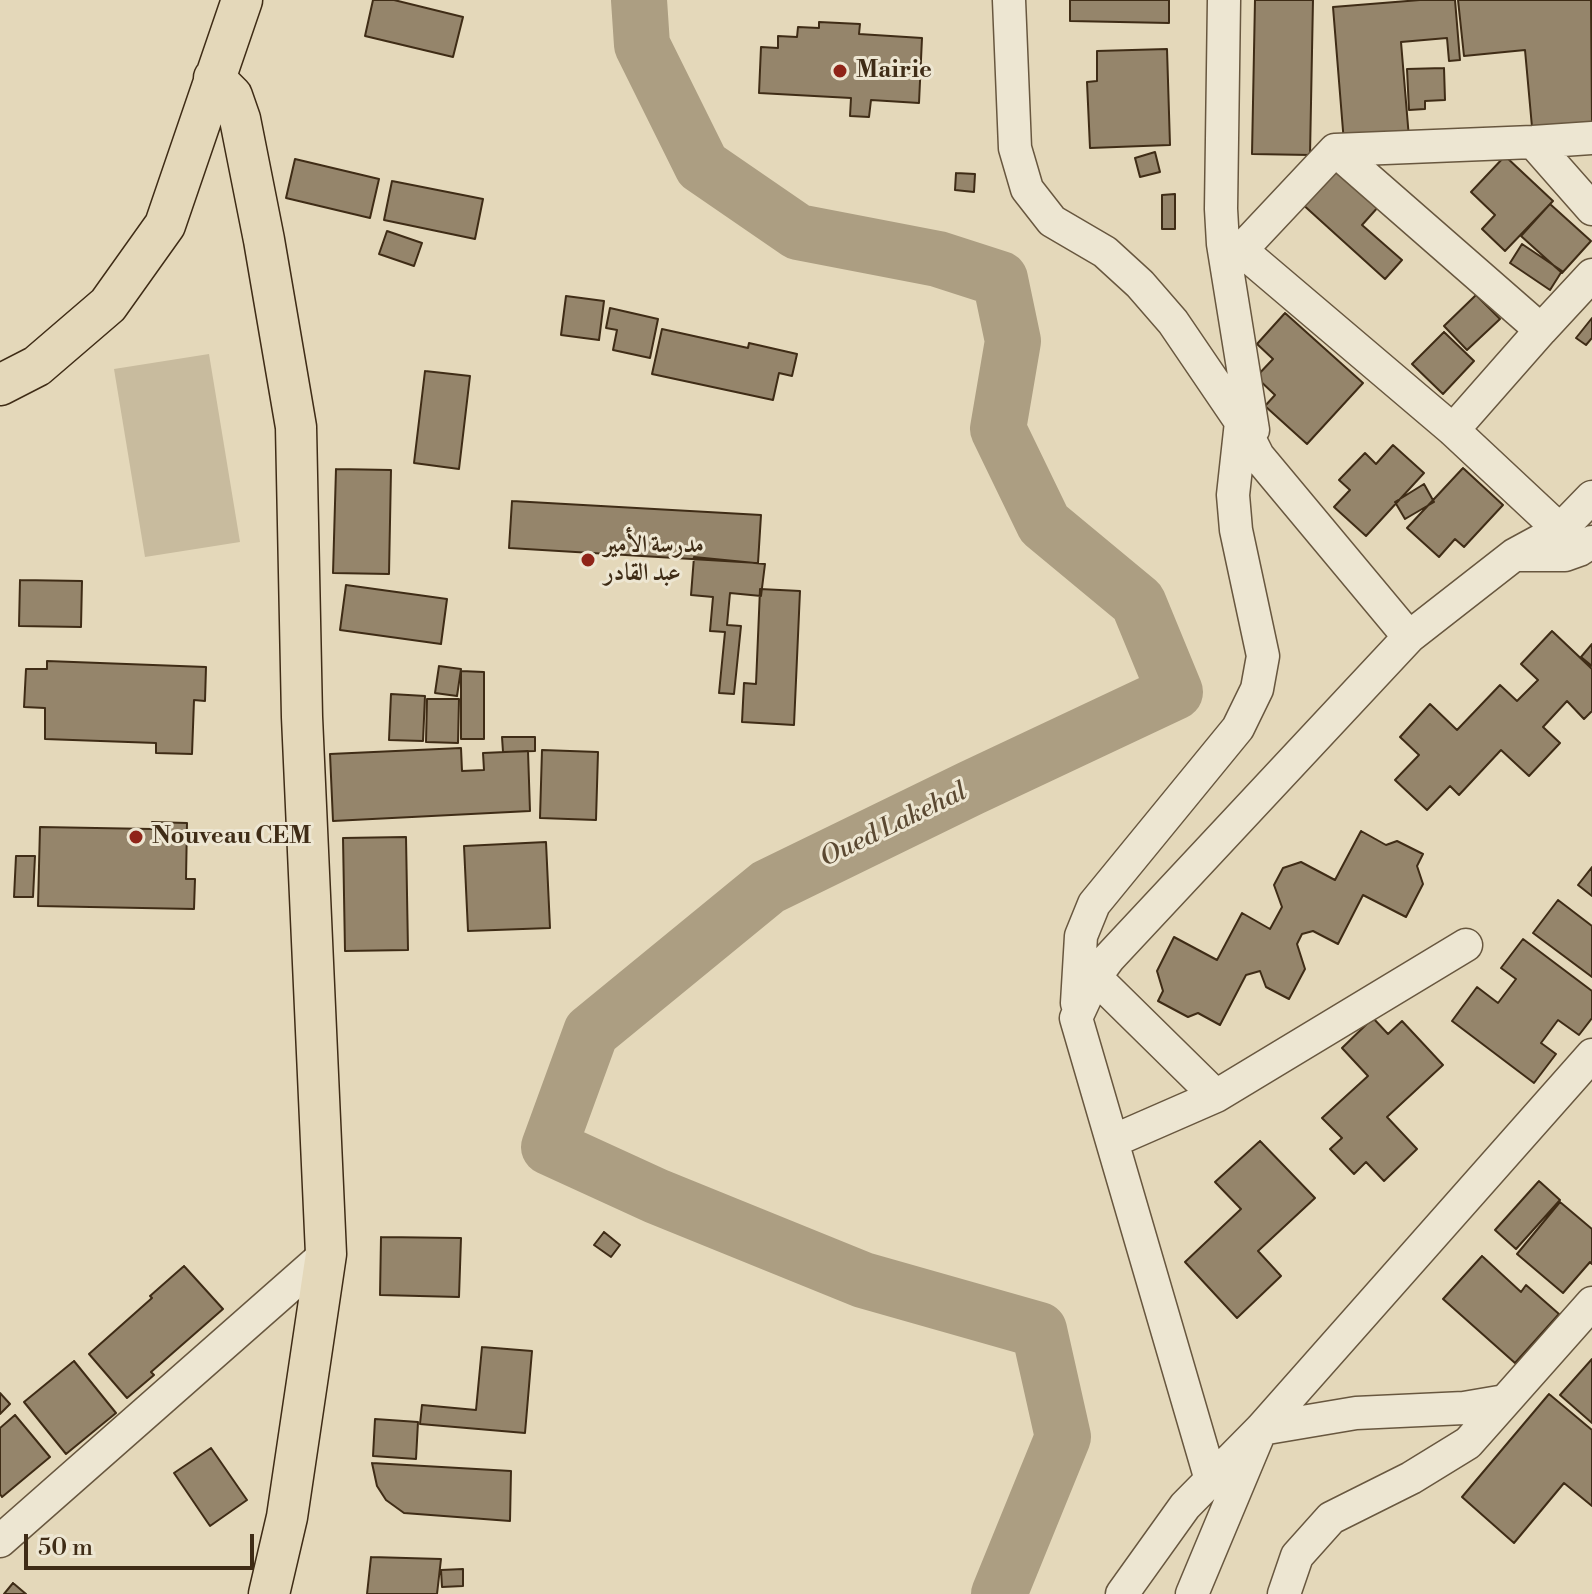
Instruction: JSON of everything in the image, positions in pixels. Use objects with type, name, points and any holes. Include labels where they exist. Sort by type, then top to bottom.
[{"type":"main road","points":[[0,385],[37,366],[108,305],[165,225],[242,0]]},
{"type":"main road","points":[[214,78],[232,96],[240,119],[296,427],[302,717],[326,1254],[287,1517],[269,1594]]},
{"type":"street","points":[[1009,0],[1015,148],[1027,189],[1052,221],[1105,252],[1140,284],[1173,322],[1241,422],[1258,456],[1409,637]]},
{"type":"street","points":[[1224,0],[1221,209],[1232,247],[1244,383],[1258,456]]},
{"type":"street","points":[[1232,247],[1335,150],[1592,138]]},
{"type":"street","points":[[1533,142],[1592,209]]},
{"type":"street","points":[[1335,150],[1541,330]]},
{"type":"street","points":[[1232,247],[1453,430],[1560,530]]},
{"type":"street","points":[[1453,430],[1592,275]]},
{"type":"street","points":[[1211,1480],[1076,1018],[1081,936],[1094,904],[1238,728],[1257,689],[1263,656],[1236,530],[1233,495],[1241,422]]},
{"type":"street","points":[[1076,1018],[1095,977],[1109,958],[1409,637],[1514,555],[1560,530],[1592,497]]},
{"type":"street","points":[[1514,555],[1565,555],[1592,542]]},
{"type":"street","points":[[1113,1141],[1216,1096],[1466,945]]},
{"type":"street","points":[[1095,977],[1216,1096]]},
{"type":"street","points":[[1122,1594],[1185,1506],[1261,1429],[1592,1055]]},
{"type":"street","points":[[0,1541],[326,1254]]},
{"type":"street","points":[[1284,1594],[1297,1556],[1331,1518],[1411,1478],[1468,1443],[1592,1303]]},
{"type":"street","points":[[1261,1429],[1356,1413],[1464,1408],[1505,1401]]},
{"type":"street","points":[[1192,1594],[1261,1429]]},
{"type":"shaded area","points":[[209,354],[240,542],[145,557],[114,369]]},
{"type":"building","points":[[373,0],[394,0],[463,17],[453,57],[365,36]]},
{"type":"building","points":[[1070,0],[1169,0],[1169,23],[1070,21]]},
{"type":"building","points":[[1255,0],[1313,0],[1310,155],[1252,154]]},
{"type":"building","points":[[1455,0],[1460,60],[1449,61],[1447,38],[1401,42],[1409,138],[1344,143],[1333,7]]},
{"type":"building","points":[[1458,0],[1591,0],[1592,122],[1532,127],[1525,50],[1464,56]]},
{"type":"building","name":"Mairie","points":[[819,22],[860,24],[859,34],[922,38],[919,103],[871,100],[869,117],[850,116],[851,98],[759,93],[761,47],[778,48],[778,36],[797,37],[798,27],[819,28]]},
{"type":"building","points":[[1167,49],[1170,145],[1090,148],[1087,82],[1097,81],[1097,51]]},
{"type":"building","points":[[1444,68],[1445,100],[1425,101],[1425,109],[1409,110],[1407,69]]},
{"type":"building","points":[[1155,152],[1160,172],[1140,177],[1135,158]]},
{"type":"building","points":[[1505,156],[1553,201],[1505,251],[1482,229],[1495,215],[1471,192]]},
{"type":"building","points":[[295,159],[379,179],[370,218],[286,198]]},
{"type":"building","points":[[1334,165],[1379,206],[1362,225],[1402,260],[1385,279],[1300,202]]},
{"type":"building","points":[[956,173],[975,174],[974,192],[955,190]]},
{"type":"building","points":[[392,181],[483,199],[475,239],[384,220]]},
{"type":"building","points":[[1175,194],[1175,229],[1162,229],[1162,195]]},
{"type":"building","points":[[1550,204],[1591,241],[1562,273],[1521,236]]},
{"type":"building","points":[[387,231],[422,243],[414,266],[379,254]]},
{"type":"building","points":[[1522,244],[1562,271],[1550,290],[1510,263]]},
{"type":"building","points":[[1476,295],[1500,319],[1467,350],[1444,326]]},
{"type":"building","points":[[566,296],[604,301],[599,340],[561,335]]},
{"type":"building","points":[[610,308],[658,319],[650,358],[613,350],[617,330],[606,328]]},
{"type":"building","points":[[1285,313],[1363,383],[1307,444],[1265,406],[1275,395],[1256,377],[1273,359],[1257,344]]},
{"type":"building","points":[[1592,318],[1592,338],[1586,345],[1576,338]]},
{"type":"building","points":[[662,329],[748,348],[749,343],[797,354],[792,376],[779,373],[773,400],[652,374]]},
{"type":"building","points":[[1444,332],[1474,361],[1443,394],[1412,364]]},
{"type":"building","points":[[425,371],[470,376],[459,469],[414,463]]},
{"type":"building","points":[[1393,445],[1424,473],[1366,536],[1334,507],[1350,490],[1339,480],[1365,453],[1376,464]]},
{"type":"building","points":[[1463,468],[1503,505],[1464,547],[1455,539],[1439,557],[1407,528]]},
{"type":"building","points":[[336,469],[391,470],[389,574],[333,573]]},
{"type":"building","points":[[1424,484],[1434,502],[1405,519],[1395,502]]},
{"type":"building","points":[[512,501],[761,515],[758,563],[509,548]]},
{"type":"building","points":[[694,557],[765,564],[761,596],[730,593],[727,625],[741,626],[734,694],[719,693],[725,632],[710,631],[713,597],[691,595]]},
{"type":"building","points":[[20,580],[82,581],[81,627],[19,626]]},
{"type":"building","points":[[346,585],[447,599],[441,644],[340,630]]},
{"type":"building","points":[[760,589],[800,591],[794,725],[742,722],[744,683],[756,684]]},
{"type":"building","points":[[1552,631],[1592,669],[1592,711],[1584,719],[1567,701],[1543,727],[1560,743],[1529,776],[1501,750],[1459,795],[1450,786],[1427,810],[1395,780],[1419,755],[1400,737],[1430,704],[1457,730],[1500,685],[1517,701],[1538,680],[1521,664]]},
{"type":"building","points":[[1592,644],[1592,666],[1581,657]]},
{"type":"building","points":[[47,661],[206,667],[205,701],[194,700],[192,754],[156,753],[156,743],[45,739],[45,708],[24,707],[26,669],[47,669]]},
{"type":"building","points":[[439,666],[461,669],[457,696],[435,693]]},
{"type":"building","points":[[461,671],[484,672],[484,739],[461,739]]},
{"type":"building","points":[[391,694],[425,696],[423,741],[389,740]]},
{"type":"building","points":[[427,699],[459,699],[458,743],[426,742]]},
{"type":"building","points":[[502,737],[535,737],[535,751],[503,752]]},
{"type":"building","points":[[461,748],[462,771],[484,770],[483,753],[528,751],[530,811],[333,821],[330,754]]},
{"type":"building","points":[[542,750],[598,752],[596,820],[540,818]]},
{"type":"building","points":[[152,822],[187,823],[186,879],[195,879],[194,909],[38,906],[40,827],[152,829]]},
{"type":"building","points":[[1361,831],[1386,845],[1397,841],[1423,854],[1417,866],[1423,884],[1406,917],[1363,895],[1338,944],[1313,931],[1302,934],[1297,944],[1305,969],[1289,999],[1266,987],[1260,971],[1246,975],[1220,1025],[1198,1013],[1188,1017],[1158,1001],[1163,991],[1157,971],[1174,937],[1217,960],[1242,913],[1270,929],[1282,907],[1274,885],[1283,868],[1301,862],[1335,880]]},
{"type":"building","points":[[406,837],[408,950],[345,951],[343,838]]},
{"type":"building","points":[[546,842],[550,928],[468,931],[464,846]]},
{"type":"building","points":[[16,856],[35,856],[33,897],[14,897]]},
{"type":"building","points":[[1592,867],[1592,896],[1578,885]]},
{"type":"building","points":[[1558,900],[1592,926],[1592,977],[1533,933]]},
{"type":"building","points":[[1523,939],[1592,991],[1592,1018],[1579,1035],[1558,1020],[1541,1043],[1556,1054],[1534,1083],[1452,1021],[1477,987],[1498,1003],[1516,979],[1501,968]]},
{"type":"building","points":[[1373,1018],[1388,1034],[1402,1021],[1443,1065],[1387,1117],[1417,1149],[1384,1181],[1366,1162],[1354,1174],[1330,1149],[1342,1138],[1322,1118],[1368,1076],[1342,1048]]},
{"type":"building","points":[[1260,1141],[1315,1198],[1258,1251],[1281,1276],[1237,1318],[1185,1262],[1241,1209],[1215,1182]]},
{"type":"building","points":[[1539,1181],[1560,1200],[1516,1249],[1495,1230]]},
{"type":"building","points":[[1560,1202],[1592,1229],[1592,1264],[1590,1262],[1563,1293],[1517,1254]]},
{"type":"building","points":[[604,1232],[620,1245],[611,1257],[594,1245]]},
{"type":"building","points":[[381,1237],[461,1238],[459,1297],[380,1295]]},
{"type":"building","points":[[1482,1256],[1521,1292],[1526,1285],[1559,1314],[1515,1363],[1443,1299]]},
{"type":"building","points":[[184,1266],[223,1309],[151,1372],[154,1375],[127,1398],[89,1354]]},
{"type":"building","points":[[482,1347],[532,1351],[525,1433],[420,1424],[422,1405],[476,1410]]},
{"type":"building","points":[[1592,1359],[1592,1423],[1560,1395]]},
{"type":"building","points":[[74,1361],[116,1413],[66,1454],[24,1402]]},
{"type":"building","points":[[0,1393],[10,1404],[0,1414]]},
{"type":"building","points":[[1549,1394],[1592,1430],[1592,1506],[1564,1483],[1514,1543],[1462,1497]]},
{"type":"building","points":[[15,1415],[50,1457],[2,1497],[0,1428]]},
{"type":"building","points":[[375,1419],[418,1422],[416,1459],[373,1456]]},
{"type":"building","points":[[211,1448],[247,1500],[210,1526],[174,1473]]},
{"type":"building","points":[[372,1463],[511,1471],[510,1521],[404,1513],[386,1500],[377,1486]]},
{"type":"building","points":[[371,1557],[441,1559],[437,1594],[367,1594]]},
{"type":"building","points":[[463,1569],[463,1586],[442,1587],[441,1570]]},
{"type":"building","points":[[13,1583],[26,1594],[4,1594]]},
{"type":"waterway","name":"Oued Lakehal","points":[[639,0],[642,45],[702,166],[798,232],[938,259],[1000,279],[1013,341],[998,429],[1044,524],[1138,602],[1175,692],[768,887],[591,1032],[549,1147],[656,1196],[863,1280],[1039,1330],[1063,1437],[999,1594]]},
{"type":"place","name":"Mairie","points":[[840,71]]},
{"type":"place","name":"مدرسة الأمير عبد القادر","points":[[588,560]]},
{"type":"place","name":"Nouveau CEM","points":[[136,837]]}]
